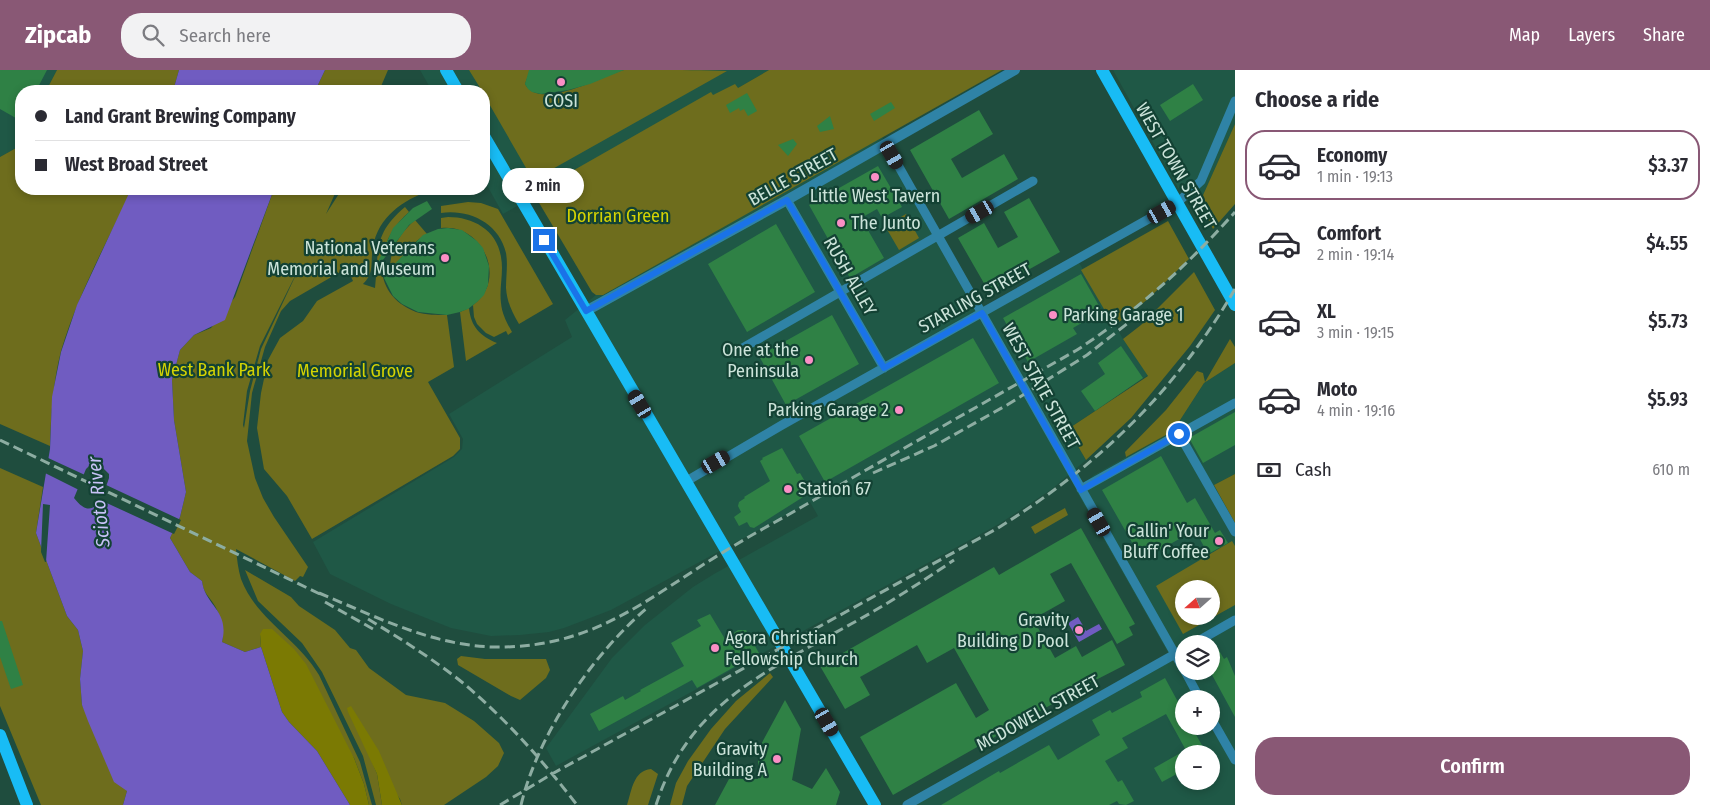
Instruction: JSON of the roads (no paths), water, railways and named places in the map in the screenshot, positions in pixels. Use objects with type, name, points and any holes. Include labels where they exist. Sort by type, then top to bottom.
[{"type":"main road","name":"WEST TOWN STREET","points":[[1102,70],[1235,305]]},
{"type":"main road","points":[[448,71],[455,85]]},
{"type":"main road","points":[[490,146],[875,805]]},
{"type":"main road","points":[[0,734],[27,805]]},
{"type":"street","name":"BELLE STREET","points":[[586,311],[787,200],[1015,70]]},
{"type":"street","name":"STARLING STREET","points":[[685,482],[1177,203],[1200,182],[1235,101]]},
{"type":"street","name":"WEST STATE STREET","points":[[886,144],[1175,654]]},
{"type":"street","points":[[741,349],[1033,181]]},
{"type":"street","name":"RUSH ALLEY","points":[[787,200],[884,368]]},
{"type":"street","points":[[1081,490],[1235,403]]},
{"type":"street","points":[[1179,434],[1235,532]]},
{"type":"street","points":[[1209,635],[1235,620]]},
{"type":"street","name":"MCDOWELL STREET","points":[[907,805],[1175,654]]},
{"type":"street","points":[[1220,734],[1235,760]]},
{"type":"railway","points":[[319,593],[387,622],[457,643],[505,647],[533,645],[583,633],[628,612],[751,536],[1077,350],[1121,319],[1160,287],[1235,212]]},
{"type":"railway","points":[[500,805],[552,774],[998,528],[1035,504],[1102,452],[1132,424],[1187,361],[1235,289]]},
{"type":"railway","points":[[873,473],[934,446],[1007,405],[1087,355],[1128,323]]},
{"type":"railway","points":[[0,440],[324,596]]},
{"type":"railway","points":[[656,805],[670,770],[688,741],[709,716],[733,695],[789,658],[877,609],[954,560]]},
{"type":"railway","points":[[325,602],[373,629]]},
{"type":"railway","points":[[521,805],[540,751],[570,698],[587,672],[606,649],[647,608]]},
{"type":"railway","points":[[368,619],[428,657],[479,697],[523,741],[577,805]]},
{"type":"place","name":"COSI","points":[[561,82]]},
{"type":"place","name":"Little West Tavern","points":[[875,177]]},
{"type":"place","name":"The Junto","points":[[841,223]]},
{"type":"place","name":"National Veterans Memorial and Museum","points":[[445,258]]},
{"type":"place","name":"Parking Garage 1","points":[[1053,315]]},
{"type":"place","name":"One at the Peninsula","points":[[809,360]]},
{"type":"place","name":"Parking Garage 2","points":[[899,410]]},
{"type":"place","name":"Station 67","points":[[788,489]]},
{"type":"place","name":"Callin' Your Bluff Coffee","points":[[1219,541]]},
{"type":"place","name":"Gravity Building D Pool","points":[[1079,630]]},
{"type":"place","name":"Agora Christian Fellowship Church","points":[[715,648]]},
{"type":"place","name":"Gravity Building A","points":[[777,759]]},
{"type":"park label","name":"Dorrian Green","points":[[618,216]]},
{"type":"park label","name":"West Bank Park","points":[[214,370]]},
{"type":"park label","name":"Memorial Grove","points":[[355,371]]},
{"type":"water label","name":"Scioto River","points":[[98,502]]}]
